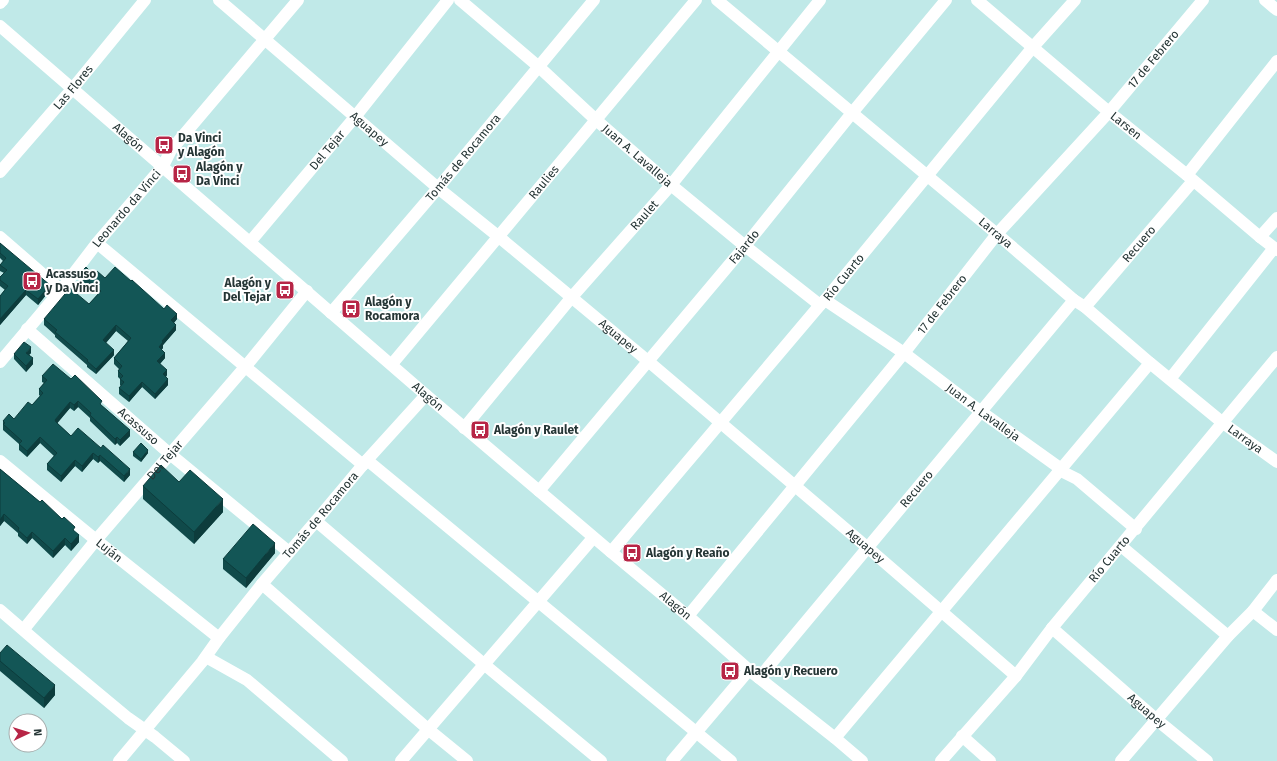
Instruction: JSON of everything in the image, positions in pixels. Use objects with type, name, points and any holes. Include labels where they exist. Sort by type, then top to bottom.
[{"type":"street","points":[[0,3],[3,0]]},
{"type":"street","name":"Las Flores","points":[[0,172],[73,88],[145,0]]},
{"type":"street","name":"Aguapey","points":[[219,0],[438,188],[648,361],[942,611],[1016,676]]},
{"type":"street","name":"Leonardo da Vinci","points":[[0,362],[61,290],[97,243],[163,166],[171,150],[298,0]]},
{"type":"street","name":"Del Tejar","points":[[250,242],[355,117],[448,0]]},
{"type":"street","name":"Juan A. Lavalleja","points":[[460,0],[539,67],[595,119],[671,185],[745,246],[822,302],[904,353],[980,411],[1057,466],[1060,470],[1077,479],[1136,529]]},
{"type":"street","name":"Tomás de Rocamora","points":[[331,313],[438,188],[594,0]]},
{"type":"street","name":"Raulies","points":[[392,364],[499,237],[595,119],[696,0]]},
{"type":"street","name":"Larraya","points":[[716,0],[1074,300],[1085,306],[1150,363],[1223,423],[1277,462]]},
{"type":"street","name":"Raulet","points":[[464,428],[571,298],[671,185],[820,0]]},
{"type":"street","name":"Fajardo","points":[[539,491],[745,246],[852,113],[946,0]]},
{"type":"street","name":"Larsen","points":[[977,0],[1109,112],[1276,249]]},
{"type":"street","name":"Río Cuarto","points":[[611,552],[822,302],[1033,47],[1075,0]]},
{"type":"street","name":"17 de Febrero","points":[[688,616],[904,353],[997,234],[1109,112],[1203,0]]},
{"type":"street","points":[[1265,0],[1277,10]]},
{"type":"street","name":"Alagón","points":[[0,26],[593,538],[688,616],[754,674],[862,761]]},
{"type":"street","name":"Recuero","points":[[1085,306],[1190,178],[1277,61]]},
{"type":"street","points":[[1260,237],[1277,218]]},
{"type":"street","points":[[0,237],[61,290]]},
{"type":"street","points":[[97,243],[246,366],[538,601],[731,761]]},
{"type":"street","points":[[1170,379],[1276,249]]},
{"type":"street","name":"Del Tejar","points":[[24,630],[96,540],[246,366],[307,291]]},
{"type":"street","name":"Recuero","points":[[672,761],[696,732],[754,674],[868,548],[980,411],[1074,300]]},
{"type":"street","name":"Acassuso","points":[[27,329],[170,454],[288,552]]},
{"type":"street","name":"Río Cuarto","points":[[941,761],[1016,676],[1052,628],[1136,529],[1277,357]]},
{"type":"street","points":[[835,738],[1150,363]]},
{"type":"street","name":"Tomás de Rocamora","points":[[120,761],[206,657],[219,638],[288,552],[316,522],[365,462],[426,395]]},
{"type":"street","name":"Luján","points":[[0,460],[96,540],[219,638]]},
{"type":"street","points":[[316,522],[485,665],[602,761]]},
{"type":"street","points":[[401,761],[593,538]]},
{"type":"street","points":[[1121,546],[1228,636]]},
{"type":"street","points":[[1121,761],[1228,636],[1253,611],[1277,580]]},
{"type":"street","points":[[262,584],[429,730],[467,761]]},
{"type":"street","points":[[0,610],[122,714],[146,730],[184,761]]},
{"type":"street","points":[[1253,611],[1277,630]]},
{"type":"street","name":"Aguapey","points":[[1052,628],[1156,720],[1207,761]]},
{"type":"street","points":[[206,657],[247,680],[342,761]]},
{"type":"street","points":[[962,736],[990,761]]},
{"type":"building","points":[[0,243],[50,285],[38,299],[26,290],[0,319],[0,296],[8,286],[0,280],[0,277],[7,270],[0,265],[6,258],[0,253]]},
{"type":"building","points":[[86,267],[94,275],[97,271],[105,278],[115,267],[164,309],[167,305],[177,314],[171,320],[176,325],[162,341],[163,342],[159,347],[165,353],[157,361],[167,370],[163,374],[168,379],[155,394],[142,382],[129,396],[119,388],[124,382],[120,379],[123,376],[118,371],[122,366],[114,358],[131,338],[116,325],[103,340],[114,350],[96,369],[87,361],[88,360],[55,332],[57,330],[44,319],[70,288],[89,304],[101,291],[80,273]]},
{"type":"building","points":[[24,342],[31,347],[26,353],[33,358],[26,366],[14,354]]},
{"type":"building","points":[[53,364],[71,379],[75,375],[102,401],[100,404],[130,430],[120,440],[117,437],[115,439],[78,401],[74,405],[70,402],[55,420],[71,436],[78,428],[101,448],[103,445],[130,469],[124,476],[100,455],[98,457],[93,453],[82,466],[75,460],[61,476],[47,464],[57,453],[40,437],[27,451],[19,444],[22,441],[3,424],[5,423],[3,421],[9,414],[14,419],[28,402],[32,405],[43,393],[39,389],[47,380],[42,376]]},
{"type":"building","points":[[141,443],[148,450],[141,459],[133,452]]},
{"type":"building","points":[[161,465],[179,482],[190,470],[223,499],[194,532],[143,486]]},
{"type":"building","points":[[0,469],[40,502],[42,500],[62,519],[64,517],[75,527],[73,530],[79,535],[71,544],[65,538],[53,551],[32,532],[27,538],[4,514],[0,520]]},
{"type":"building","points":[[253,524],[275,543],[246,578],[223,559]]},
{"type":"building","points":[[7,645],[55,685],[44,698],[0,661],[0,653]]},
{"type":"place","name":"Da Vinci y Alagón","points":[[164,145]]},
{"type":"place","name":"Alagón y Da Vinci","points":[[182,174]]},
{"type":"place","name":"Acassuso y Da Vinci","points":[[32,281]]},
{"type":"place","name":"Alagón y Del Tejar","points":[[285,290]]},
{"type":"place","name":"Alagón y Rocamora","points":[[351,309]]},
{"type":"place","name":"Alagón y Raulet","points":[[480,430]]},
{"type":"place","name":"Alagón y Reaño","points":[[632,553]]},
{"type":"place","name":"Alagón y Recuero","points":[[730,671]]}]
